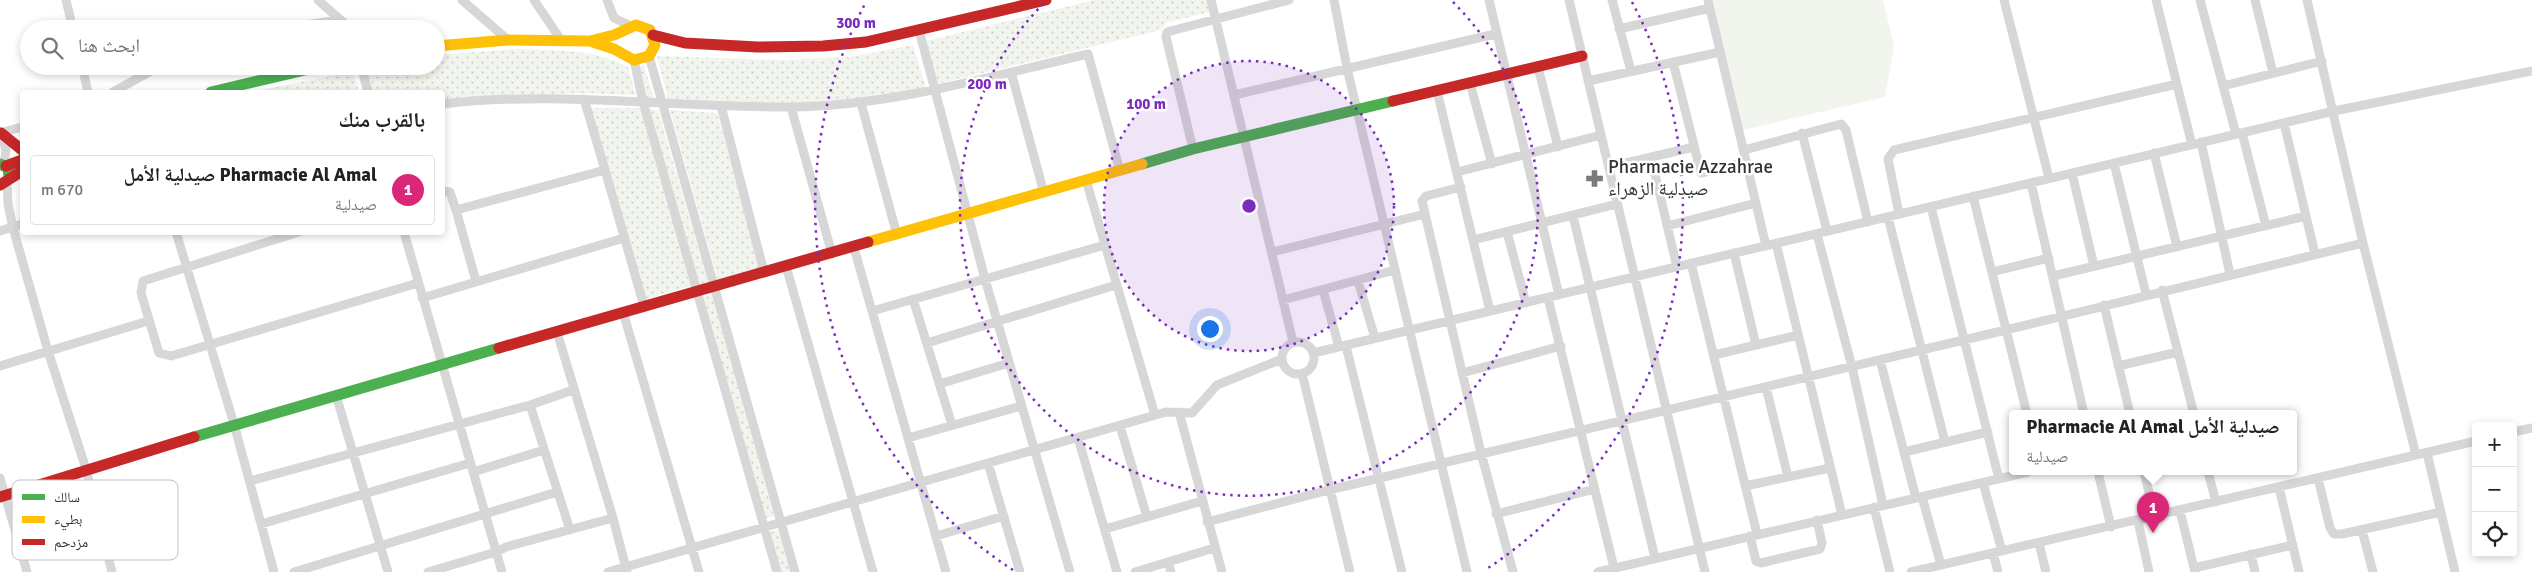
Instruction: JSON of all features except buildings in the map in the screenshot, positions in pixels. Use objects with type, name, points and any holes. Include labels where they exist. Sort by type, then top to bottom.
[{"type":"street","points":[[66,0],[71,20]]},
{"type":"street","points":[[318,0],[340,20]]},
{"type":"street","points":[[462,0],[508,40]]},
{"type":"street","points":[[534,0],[561,40]]},
{"type":"street","points":[[608,0],[614,18],[627,29]]},
{"type":"street","points":[[590,41],[641,25],[653,35],[685,43],[805,48],[866,42],[1046,0]]},
{"type":"street","points":[[1211,0],[1293,342]]},
{"type":"street","points":[[1193,149],[1166,34],[1172,29],[1289,0]]},
{"type":"street","points":[[1334,0],[1347,68],[1467,572]]},
{"type":"street","points":[[1488,0],[1559,295]]},
{"type":"street","points":[[1569,0],[1705,572]]},
{"type":"street","points":[[1612,0],[1630,71]]},
{"type":"street","points":[[2004,0],[2035,116],[2049,178]]},
{"type":"street","points":[[2156,0],[2177,84],[2222,236],[2230,274]]},
{"type":"street","points":[[2200,0],[2223,86],[2266,226]]},
{"type":"street","points":[[2255,0],[2274,73]]},
{"type":"street","points":[[2307,0],[2363,243],[2416,455]]},
{"type":"street","points":[[1619,29],[1709,4],[1766,246]]},
{"type":"street","points":[[623,54],[619,46],[627,29]]},
{"type":"street","points":[[919,30],[967,215],[1070,572]]},
{"type":"street","points":[[1234,96],[1495,34]]},
{"type":"street","points":[[653,35],[651,53],[661,102],[795,572]]},
{"type":"street","points":[[445,45],[508,40],[590,41],[634,60],[643,102],[777,572]]},
{"type":"street","points":[[634,60],[685,43]]},
{"type":"street","points":[[1588,81],[1720,52]]},
{"type":"street","points":[[445,104],[584,99],[721,106],[791,107],[861,103],[935,89],[1088,54],[1120,171]]},
{"type":"street","points":[[53,480],[234,424],[557,332],[696,290],[854,248],[1193,149],[1582,56]]},
{"type":"street","points":[[2223,86],[2322,61]]},
{"type":"street","points":[[1673,62],[1701,174],[1746,162]]},
{"type":"street","points":[[1538,67],[1558,147]]},
{"type":"street","points":[[1313,353],[2334,111],[2532,71]]},
{"type":"street","points":[[1011,72],[1044,193]]},
{"type":"street","points":[[84,75],[88,90]]},
{"type":"street","points":[[117,90],[144,75]]},
{"type":"street","points":[[220,90],[284,75]]},
{"type":"street","points":[[363,75],[367,90]]},
{"type":"street","points":[[1470,83],[1492,164]]},
{"type":"street","points":[[1899,214],[1888,159],[1894,150],[2177,84]]},
{"type":"street","points":[[1437,91],[1490,311]]},
{"type":"street","points":[[584,99],[644,306]]},
{"type":"street","points":[[861,103],[897,235]]},
{"type":"street","points":[[721,106],[764,272]]},
{"type":"street","points":[[791,107],[832,254]]},
{"type":"street","points":[[1744,150],[1838,123],[1844,127],[1868,222]]},
{"type":"street","points":[[2284,123],[2315,254]]},
{"type":"street","points":[[0,132],[20,127]]},
{"type":"street","points":[[0,132],[20,148]]},
{"type":"street","points":[[0,132],[6,150],[4,173],[13,228],[48,352],[89,480]]},
{"type":"street","points":[[1802,133],[1827,231]]},
{"type":"street","points":[[1457,172],[1601,135]]},
{"type":"street","points":[[1609,167],[1694,147]]},
{"type":"street","points":[[2154,153],[2177,247]]},
{"type":"street","points":[[1651,157],[1677,267]]},
{"type":"street","points":[[4,173],[20,161]]},
{"type":"street","points":[[2114,163],[2146,294]]},
{"type":"street","points":[[456,210],[605,170]]},
{"type":"street","points":[[4,173],[20,171]]},
{"type":"street","points":[[2072,173],[2094,266]]},
{"type":"street","points":[[1086,180],[1154,416]]},
{"type":"street","points":[[2031,183],[2083,410]]},
{"type":"street","points":[[1461,187],[1424,197],[1422,201],[1481,453],[1513,572]]},
{"type":"street","points":[[445,191],[450,192],[476,281]]},
{"type":"street","points":[[0,192],[8,204]]},
{"type":"street","points":[[1973,196],[2026,410]]},
{"type":"street","points":[[1667,226],[1756,203]]},
{"type":"street","points":[[1473,240],[1617,204]]},
{"type":"street","points":[[1931,206],[1999,479]]},
{"type":"street","points":[[1272,252],[1425,214]]},
{"type":"street","points":[[1573,216],[1655,558]]},
{"type":"street","points":[[2053,276],[2306,216]]},
{"type":"street","points":[[1888,217],[1945,442]]},
{"type":"street","points":[[0,231],[20,225]]},
{"type":"street","points":[[1507,232],[1526,303]]},
{"type":"street","points":[[1817,234],[1852,366],[1890,572]]},
{"type":"street","points":[[177,235],[234,424],[274,572]]},
{"type":"street","points":[[289,235],[149,278],[141,284],[141,293],[148,321],[157,349],[162,356],[171,356],[418,283]]},
{"type":"street","points":[[405,235],[440,365],[502,572]]},
{"type":"street","points":[[422,298],[624,238]]},
{"type":"street","points":[[1207,522],[1481,453],[1723,398],[2006,330],[2162,290],[2363,243]]},
{"type":"street","points":[[1776,244],[1842,515]]},
{"type":"street","points":[[872,310],[1104,245]]},
{"type":"street","points":[[854,248],[946,572]]},
{"type":"street","points":[[1734,253],[1756,345]]},
{"type":"street","points":[[1992,272],[2049,258]]},
{"type":"street","points":[[1692,263],[1745,486],[1756,561],[1761,563],[1820,549],[1822,543],[1817,520]]},
{"type":"street","points":[[786,266],[873,572]]},
{"type":"street","points":[[1283,300],[1395,270]]},
{"type":"street","points":[[1358,280],[1375,338]]},
{"type":"street","points":[[927,343],[1116,286]]},
{"type":"street","points":[[1323,290],[1342,346],[1402,572]]},
{"type":"street","points":[[2162,290],[2193,410]]},
{"type":"street","points":[[1548,298],[1614,568]]},
{"type":"street","points":[[913,299],[952,426]]},
{"type":"street","points":[[2104,305],[2129,410]]},
{"type":"street","points":[[623,312],[699,572]]},
{"type":"street","points":[[0,366],[148,321]]},
{"type":"street","points":[[557,332],[613,518],[626,570]]},
{"type":"street","points":[[1714,355],[1798,335]]},
{"type":"street","points":[[1293,342],[1308,345],[1313,353],[1310,367],[1302,373],[1288,370],[1282,359],[1285,348],[1293,342]]},
{"type":"street","points":[[1462,373],[1561,346]]},
{"type":"street","points":[[2118,366],[2178,352]]},
{"type":"street","points":[[608,572],[626,570],[780,522],[1166,412],[1192,413],[1218,385],[1282,359]]},
{"type":"street","points":[[1880,360],[1904,452],[1942,565]]},
{"type":"street","points":[[939,384],[1009,363]]},
{"type":"street","points":[[1302,373],[1350,572]]},
{"type":"street","points":[[1766,387],[1788,477]]},
{"type":"street","points":[[250,481],[530,405],[574,390]]},
{"type":"street","points":[[336,395],[388,572]]},
{"type":"street","points":[[530,405],[570,530]]},
{"type":"street","points":[[908,438],[1022,406]]},
{"type":"street","points":[[1179,412],[1207,522],[1222,572]]},
{"type":"street","points":[[1120,426],[1147,517]]},
{"type":"street","points":[[2517,431],[2532,428]]},
{"type":"street","points":[[1904,452],[1988,432]]},
{"type":"street","points":[[1078,438],[1117,572]]},
{"type":"street","points":[[1912,572],[2472,442]]},
{"type":"street","points":[[261,524],[366,492],[544,450]]},
{"type":"street","points":[[2427,452],[2455,572]]},
{"type":"street","points":[[988,463],[1020,572]]},
{"type":"street","points":[[1745,486],[1830,468]]},
{"type":"street","points":[[1599,572],[1614,568],[1638,567],[1655,558],[2016,475]]},
{"type":"street","points":[[2099,475],[2111,527]]},
{"type":"street","points":[[2145,475],[2154,517]]},
{"type":"street","points":[[2209,475],[2216,502]]},
{"type":"street","points":[[0,478],[3,497],[12,525]]},
{"type":"street","points":[[2318,478],[2332,532],[2338,534],[2441,512]]},
{"type":"street","points":[[1983,483],[1998,552],[1998,572]]},
{"type":"street","points":[[2279,487],[2299,572]]},
{"type":"street","points":[[1496,514],[1595,489]]},
{"type":"street","points":[[294,572],[557,492]]},
{"type":"street","points":[[1104,529],[1202,501]]},
{"type":"street","points":[[2180,511],[2195,570],[2251,554],[2292,545]]},
{"type":"street","points":[[936,536],[1004,516]]},
{"type":"street","points":[[428,572],[496,552],[506,547],[613,518]]},
{"type":"street","points":[[2138,521],[2150,572]]},
{"type":"street","points":[[2362,530],[2373,572]]},
{"type":"street","points":[[2039,543],[2046,572]]},
{"type":"street","points":[[1135,572],[1214,548]]},
{"type":"street","points":[[2251,554],[2255,572]]},
{"type":"street","points":[[23,560],[27,572]]},
{"type":"street","points":[[1168,562],[1171,572]]},
{"type":"shaded area","points":[[1094,0],[1207,0],[1210,12],[1166,23],[1161,30],[937,84],[926,41]]},
{"type":"shaded area","points":[[1713,0],[1883,0],[1894,46],[1885,97],[1743,130]]},
{"type":"shaded area","points":[[913,45],[926,88],[868,98],[790,103],[668,99],[657,56],[778,60],[850,57]]},
{"type":"shaded area","points":[[516,49],[587,53],[601,56],[628,67],[636,95],[577,93],[445,99],[445,90],[371,90],[367,75],[445,75],[445,54]]},
{"type":"shaded area","points":[[644,65],[654,99],[645,99],[635,67]]},
{"type":"shaded area","points":[[338,75],[354,75],[358,90],[260,90]]},
{"type":"shaded area","points":[[590,108],[640,108],[691,286],[645,299]]},
{"type":"shaded area","points":[[647,109],[658,110],[708,282],[699,285]]},
{"type":"shaded area","points":[[670,110],[717,113],[761,268],[718,280]]},
{"type":"shaded area","points":[[712,295],[774,516],[766,518],[703,297]]},
{"type":"shaded area","points":[[778,530],[790,572],[781,572],[769,532]]},
{"type":"traffic: fast","points":[[220,90],[284,75]]},
{"type":"traffic: fast","points":[[1142,164],[1193,149],[1393,101]]},
{"type":"traffic: fast","points":[[0,164],[8,168],[9,177]]},
{"type":"traffic: fast","points":[[194,437],[499,348]]},
{"type":"traffic: slow","points":[[636,25],[650,30],[655,45],[649,56],[634,60],[614,49],[590,41],[614,35],[636,25]]},
{"type":"traffic: slow","points":[[445,45],[508,40],[590,41]]},
{"type":"traffic: slow","points":[[868,242],[1142,164]]},
{"type":"traffic: jam","points":[[653,35],[685,43],[757,47],[823,46],[866,42],[1046,0]]},
{"type":"traffic: jam","points":[[1393,101],[1582,56]]},
{"type":"traffic: jam","points":[[1,133],[20,148]]},
{"type":"traffic: jam","points":[[6,166],[20,161]]},
{"type":"traffic: jam","points":[[0,185],[20,172]]},
{"type":"traffic: jam","points":[[499,348],[868,242]]},
{"type":"traffic: jam","points":[[55,480],[194,437]]},
{"type":"traffic: jam","points":[[0,497],[12,493]]},
{"type":"place","name":"Pharmacie Azzahrae صيدلية الزهراء","points":[[1594,178]]},
{"type":"place","name":"Pharmacie Al Amal صيدلية الأمل","points":[[2153,533]]}]
